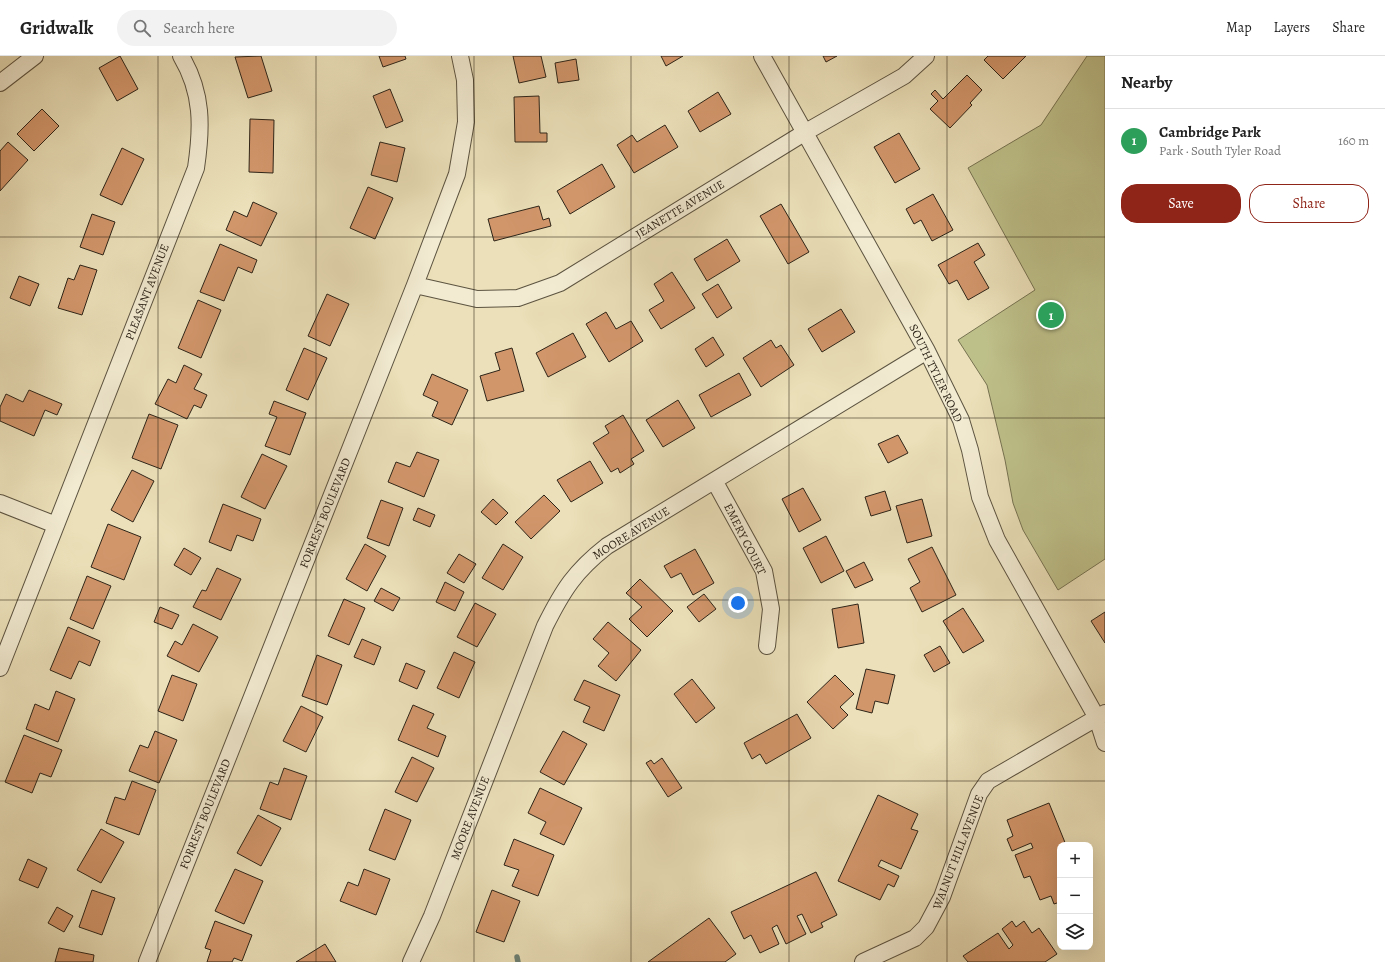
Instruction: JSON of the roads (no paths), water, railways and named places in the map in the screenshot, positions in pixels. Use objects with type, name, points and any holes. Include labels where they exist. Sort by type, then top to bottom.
[{"type":"street","points":[[0,83],[35,56]]},
{"type":"street","name":"PLEASANT AVENUE","points":[[0,668],[196,168],[200,136],[199,101],[190,70],[181,56]]},
{"type":"street","name":"FORREST BOULEVARD","points":[[147,962],[415,285],[457,174],[466,122],[465,80],[460,56]]},
{"type":"street","name":"SOUTH TYLER ROAD","points":[[762,56],[804,134],[927,351],[961,420],[970,450],[980,497],[997,540],[1101,715],[1105,743]]},
{"type":"street","name":"JEANETTE AVENUE","points":[[415,285],[477,299],[491,299],[518,298],[560,283],[804,134],[904,76],[926,56]]},
{"type":"street","name":"MOORE AVENUE","points":[[411,962],[432,916],[545,626],[557,602],[572,578],[586,562],[607,546],[715,482],[927,351]]},
{"type":"street","name":"EMERY COURT","points":[[715,482],[764,571],[771,609],[767,646]]},
{"type":"street","points":[[0,503],[56,525]]},
{"type":"street","name":"WALNUT HILL AVENUE","points":[[863,962],[914,938],[926,927],[942,897],[979,794],[988,781],[1101,715]]},
{"type":"waterway","points":[[517,957],[518,962]]},
{"type":"place","name":"Cambridge Park","points":[[1051,315]]}]
